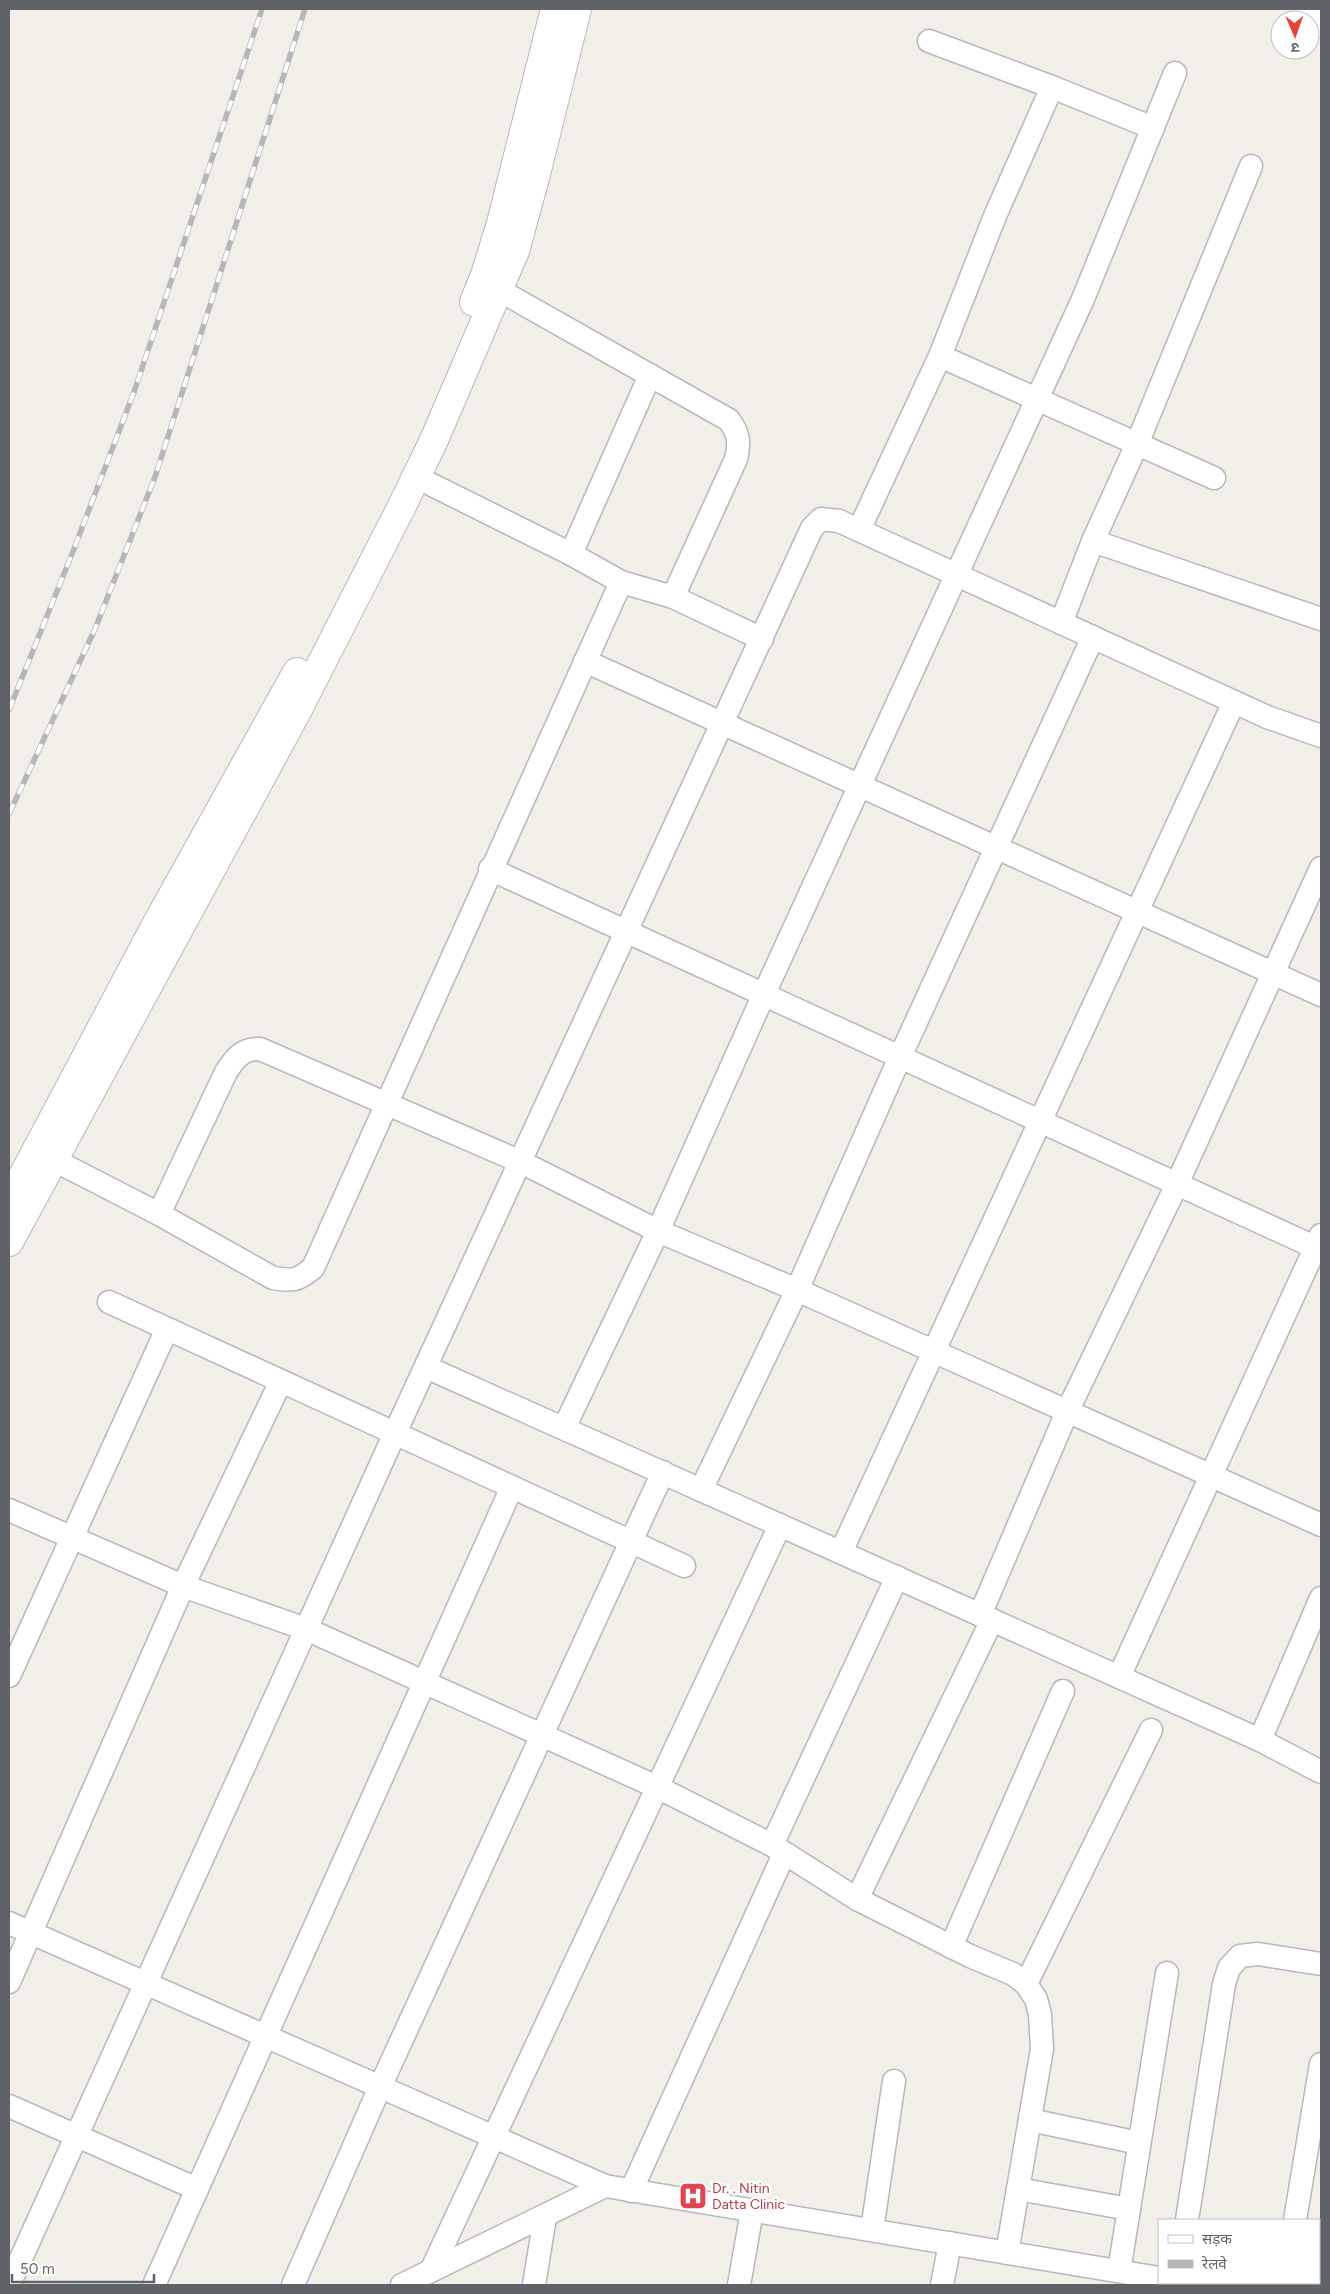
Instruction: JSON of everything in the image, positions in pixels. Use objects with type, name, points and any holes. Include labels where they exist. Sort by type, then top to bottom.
[{"type":"street","points":[[9,1202],[157,923],[296,673],[400,470],[485,275],[518,158],[555,9]]},
{"type":"street","points":[[9,1242],[294,715],[416,477],[466,370],[499,290],[524,221],[577,9]]},
{"type":"street","points":[[1308,9],[1321,23]]},
{"type":"street","points":[[929,41],[1052,87],[1153,128]]},
{"type":"street","points":[[564,1428],[658,1231],[764,994],[1083,299],[1175,73]]},
{"type":"street","points":[[859,530],[940,356],[995,216],[1052,87]]},
{"type":"street","points":[[1061,623],[1093,541],[1137,444],[1251,166]]},
{"type":"street","points":[[499,290],[729,420],[738,432],[739,445],[736,459],[673,597]]},
{"type":"street","points":[[940,356],[1214,478]]},
{"type":"street","points":[[571,554],[650,375]]},
{"type":"street","points":[[416,477],[571,554],[621,582],[673,597],[762,639]]},
{"type":"street","points":[[9,2285],[395,1433],[812,528],[821,520],[839,521],[1266,717],[1321,736]]},
{"type":"street","points":[[1093,541],[1321,619]]},
{"type":"street","points":[[54,1160],[159,1214],[273,1278],[289,1281],[300,1279],[313,1268],[388,1104],[490,869],[621,582]]},
{"type":"street","points":[[701,1490],[797,1290],[900,1057],[1092,637]]},
{"type":"street","points":[[585,662],[1321,995]]},
{"type":"street","points":[[841,1552],[1234,702]]},
{"type":"street","points":[[857,1899],[986,1617],[1067,1412],[1177,1184],[1321,868]]},
{"type":"street","points":[[490,869],[1177,1184],[1319,1244],[1210,1475],[1119,1677]]},
{"type":"street","points":[[159,1214],[226,1072],[234,1059],[242,1052],[252,1048],[260,1049],[521,1162],[658,1231],[797,1290],[1321,1525]]},
{"type":"street","points":[[109,1302],[684,1566]]},
{"type":"street","points":[[9,1676],[167,1329]]},
{"type":"street","points":[[426,1366],[1260,1740],[1321,1772]]},
{"type":"street","points":[[9,1982],[183,1586],[281,1381]]},
{"type":"street","points":[[293,2285],[380,2087],[663,1472]]},
{"type":"street","points":[[154,2285],[512,1487]]},
{"type":"street","points":[[9,1510],[183,1586],[306,1629],[657,1787],[778,1849],[857,1899],[951,1947],[1013,1974],[1026,1984],[1036,1999],[1042,2033],[1042,2049],[1007,2252]]},
{"type":"street","points":[[431,2271],[780,1525]]},
{"type":"street","points":[[631,2191],[897,1577]]},
{"type":"street","points":[[1260,1740],[1321,1598]]},
{"type":"street","points":[[951,1947],[1063,1691]]},
{"type":"street","points":[[1026,1984],[1151,1730]]},
{"type":"street","points":[[9,1923],[605,2186],[1158,2278]]},
{"type":"street","points":[[1187,2219],[1224,1984],[1229,1968],[1240,1956],[1258,1954],[1321,1964]]},
{"type":"street","points":[[1119,2271],[1167,1973]]},
{"type":"street","points":[[1295,2219],[1321,2064]]},
{"type":"street","points":[[872,2230],[894,2080]]},
{"type":"street","points":[[9,2106],[197,2189]]},
{"type":"street","points":[[1030,2120],[1139,2143]]},
{"type":"street","points":[[402,2285],[545,2217],[605,2186]]},
{"type":"street","points":[[1018,2189],[1129,2209]]},
{"type":"street","points":[[739,2285],[752,2211]]},
{"type":"street","points":[[534,2285],[545,2217]]},
{"type":"street","points":[[942,2285],[950,2243]]},
{"type":"railway","points":[[9,710],[72,554],[134,392],[262,9]]},
{"type":"railway","points":[[9,814],[95,629],[155,477],[305,9]]},
{"type":"place","name":"Dr. . Nitin Datta Clinic","points":[[693,2196]]}]
